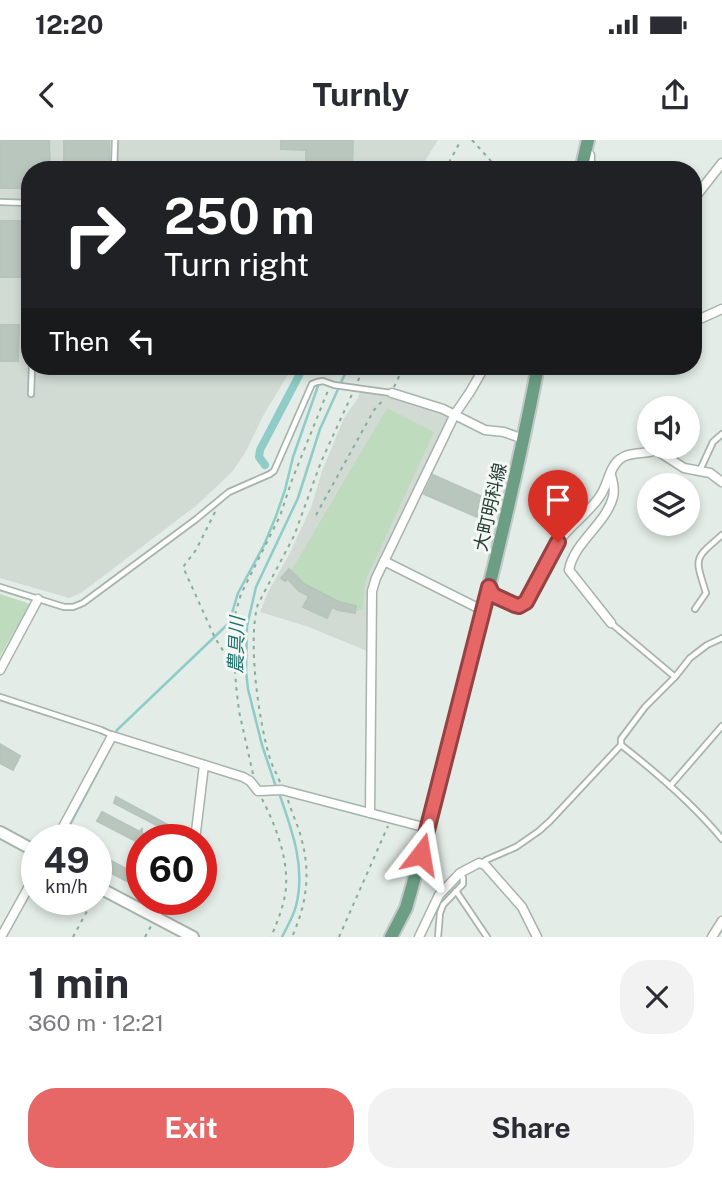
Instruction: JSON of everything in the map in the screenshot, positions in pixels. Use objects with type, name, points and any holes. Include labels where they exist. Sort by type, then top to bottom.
[{"type":"main road","name":"大町明科線","points":[[391,937],[406,908],[484,611],[536,375]]},
{"type":"street","points":[[702,189],[722,163]]},
{"type":"street","points":[[702,318],[722,309]]},
{"type":"street","points":[[370,813],[371,597],[374,584],[455,414],[480,375]]},
{"type":"street","points":[[392,393],[455,414],[485,430],[504,432],[523,439]]},
{"type":"street","points":[[489,587],[493,595],[515,605],[526,602],[558,542],[598,499],[611,471],[624,456],[656,450],[684,468],[710,473],[722,482]]},
{"type":"street","points":[[611,471],[613,498],[585,539],[569,570],[611,623]]},
{"type":"street","points":[[384,561],[484,611]]},
{"type":"street","points":[[0,670],[38,599]]},
{"type":"street","points":[[65,824],[113,736],[243,777],[260,791],[283,791],[427,828]]},
{"type":"street","points":[[197,824],[204,765]]},
{"type":"street","points":[[0,832],[21,843]]},
{"type":"street","points":[[419,937],[439,895],[460,873],[474,864],[482,863],[522,907],[537,937]]},
{"type":"street","points":[[112,894],[193,937]]},
{"type":"street","points":[[1,937],[21,901]]},
{"type":"street","points":[[712,937],[722,921]]},
{"type":"lane","points":[[114,161],[115,140]]},
{"type":"lane","points":[[0,202],[21,203]]},
{"type":"lane","points":[[31,394],[32,375]]},
{"type":"lane","points":[[0,587],[64,607],[83,603],[229,492],[274,471],[312,384],[317,382],[392,393]]},
{"type":"lane","points":[[700,471],[713,442],[722,434]]},
{"type":"lane","points":[[695,609],[706,593],[698,566],[699,557],[722,535]]},
{"type":"lane","points":[[611,623],[675,677]]},
{"type":"lane","points":[[482,863],[516,846],[550,821],[621,745],[621,739],[645,707],[690,658],[722,638]]},
{"type":"lane","points":[[0,697],[113,736]]},
{"type":"lane","points":[[670,786],[722,726]]},
{"type":"lane","points":[[621,745],[707,820],[722,839]]},
{"type":"lane","points":[[438,937],[443,905],[463,884],[460,873]]},
{"type":"lane","points":[[456,891],[487,937]]},
{"type":"path","points":[[449,161],[461,140]]},
{"type":"path","points":[[472,140],[491,161]]},
{"type":"path","points":[[292,937],[305,899],[306,862],[302,841],[271,761],[263,724],[255,666],[255,615],[258,604],[294,536],[321,462],[360,375]]},
{"type":"path","points":[[316,515],[374,410],[392,393],[400,375]]},
{"type":"path","points":[[250,781],[253,775],[239,711],[233,661],[234,618],[241,594],[280,516],[332,384]]},
{"type":"path","points":[[218,500],[207,530],[183,568],[214,637],[233,661]]},
{"type":"path","points":[[260,791],[273,821],[285,873],[284,900],[271,937]]},
{"type":"path","points":[[339,937],[391,819]]},
{"type":"path","points":[[73,937],[85,915]]},
{"type":"path","points":[[145,937],[155,917]]},
{"type":"shaded area","points":[[0,140],[438,140],[425,161],[21,161],[21,375],[288,375],[232,472],[197,505],[81,593],[69,598],[0,578]]},
{"type":"shaded area","points":[[360,391],[396,397],[445,413],[449,422],[369,596],[367,651],[309,627],[260,612],[312,505],[322,471],[344,418]]},
{"type":"green space","points":[[387,408],[434,432],[365,582],[363,609],[355,612],[356,606],[321,593],[291,571]]},
{"type":"green space","points":[[0,594],[30,604],[0,656]]},
{"type":"building","points":[[0,140],[49,140],[50,161],[21,161],[21,188],[0,188]]},
{"type":"building","points":[[64,140],[109,140],[109,161],[64,161]]},
{"type":"building","points":[[281,140],[353,140],[352,161],[306,161],[306,150],[281,149]]},
{"type":"building","points":[[0,221],[21,221],[21,277],[0,277]]},
{"type":"building","points":[[0,325],[19,325],[18,361],[0,361]]},
{"type":"building","points":[[433,475],[485,498],[477,517],[424,494]]},
{"type":"building","points":[[289,569],[304,584],[339,602],[356,606],[355,613],[332,607],[327,618],[303,607],[309,596],[299,591],[288,579],[285,581],[281,578]]},
{"type":"building","points":[[0,744],[20,756],[13,770],[0,763]]},
{"type":"building","points":[[116,797],[166,824],[155,824],[114,803]]},
{"type":"building","points":[[102,812],[126,825],[126,836],[112,829],[112,824],[97,821]]},
{"type":"building","points":[[112,861],[126,869],[126,881],[112,873]]},
{"type":"waterway","points":[[265,465],[259,457],[260,450],[299,375]]},
{"type":"waterway","name":"農具川","points":[[276,787],[248,689],[247,626],[256,587],[298,498],[320,429],[345,375]]},
{"type":"waterway","points":[[115,734],[229,623],[238,593],[276,516],[318,386]]},
{"type":"waterway","points":[[70,824],[114,741]]},
{"type":"waterway","name":"農具川","points":[[279,793],[293,835],[299,877],[296,906],[282,937]]},
{"type":"route","points":[[421,854],[489,587],[493,595],[515,605],[523,605],[558,542]]}]
